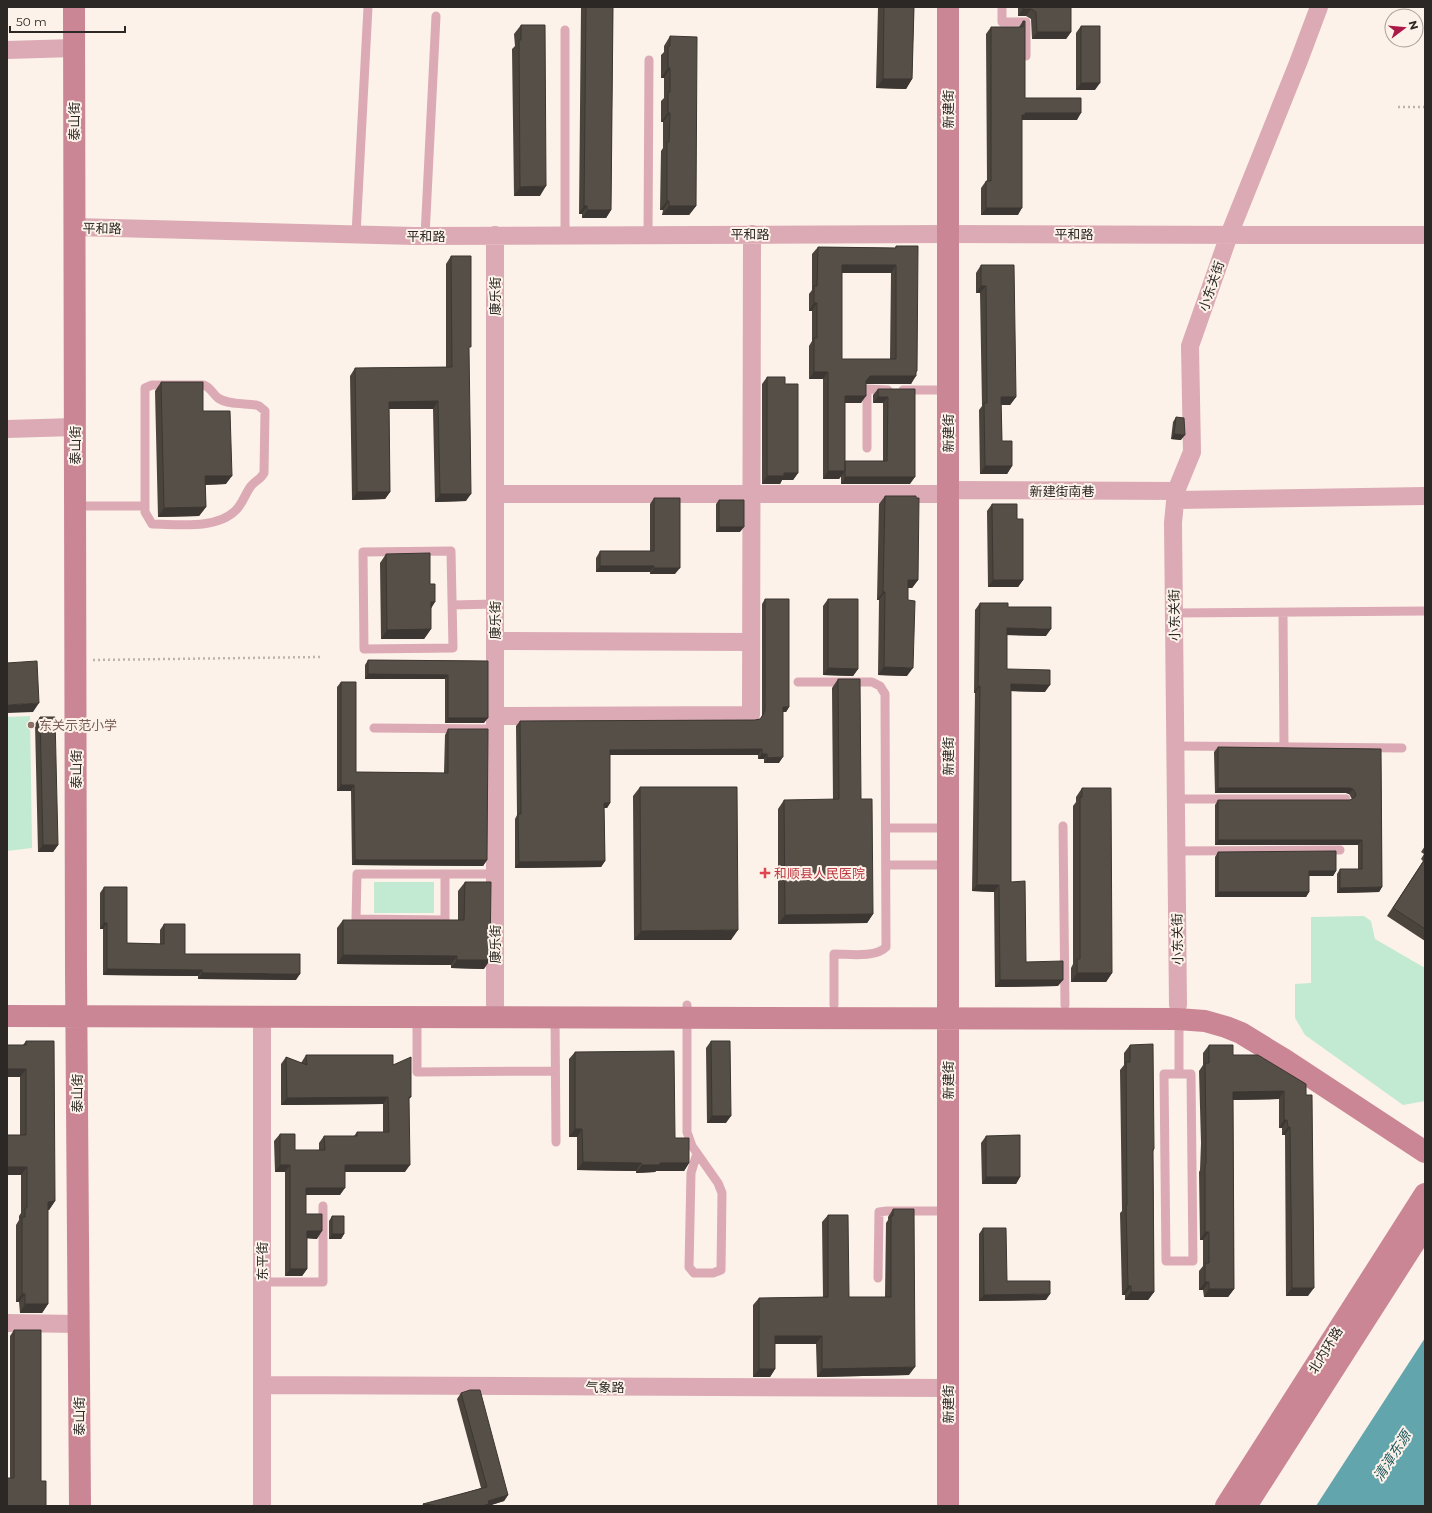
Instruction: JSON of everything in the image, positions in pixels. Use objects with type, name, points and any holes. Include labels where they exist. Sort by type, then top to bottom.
[{"type":"main road","name":"泰山街","points":[[74,7],[76,1010],[80,1506]]},
{"type":"main road","name":"新建街","points":[[948,7],[948,1506]]},
{"type":"main road","points":[[7,1004],[76,1010],[262,1017],[554,1017],[834,1005],[948,1011],[1065,1005],[1179,1012],[1241,1033],[1285,1060],[1425,1152]]},
{"type":"main road","points":[[7,1016],[76,1010],[495,1004],[687,1011],[1179,1012],[1208,1008],[1230,1014],[1247,1021],[1292,1048],[1425,1136]]},
{"type":"main road","name":"北内环路","points":[[1226,1506],[1425,1194]]},
{"type":"main road","name":"北内环路","points":[[1246,1506],[1425,1226]]},
{"type":"street","name":"小东关街","points":[[1179,1012],[1173,523],[1176,496],[1192,452],[1190,346],[1229,235],[1319,7]]},
{"type":"street","points":[[7,50],[74,48]]},
{"type":"street","name":"平和路","points":[[75,227],[425,236],[752,234],[1425,235]]},
{"type":"street","points":[[495,722],[751,715],[752,234]]},
{"type":"street","name":"康乐街","points":[[495,236],[495,1004]]},
{"type":"street","points":[[7,429],[75,427]]},
{"type":"street","name":"新建街南巷","points":[[495,494],[948,492],[1176,496],[1425,496]]},
{"type":"street","points":[[495,641],[751,642]]},
{"type":"street","name":"东平街","points":[[262,1017],[262,1506]]},
{"type":"street","points":[[7,1323],[79,1324]]},
{"type":"street","name":"气象路","points":[[262,1385],[948,1388]]},
{"type":"lane","points":[[356,234],[368,7]]},
{"type":"lane","points":[[1002,7],[1002,22],[1026,22],[1026,56]]},
{"type":"lane","points":[[425,236],[436,16]]},
{"type":"lane","points":[[565,30],[565,235]]},
{"type":"lane","points":[[648,235],[649,60]]},
{"type":"lane","points":[[152,384],[204,385],[207,386],[217,397],[224,401],[260,406],[265,412],[264,473],[251,487],[242,504],[235,512],[224,519],[208,523],[152,524],[145,512],[145,506],[145,388],[152,384]]},
{"type":"lane","points":[[867,448],[867,389],[948,390]]},
{"type":"lane","points":[[75,506],[145,506]]},
{"type":"lane","points":[[451,551],[452,605],[453,648],[364,649],[363,552],[451,551]]},
{"type":"lane","points":[[452,605],[495,604]]},
{"type":"lane","points":[[1174,613],[1425,611]]},
{"type":"lane","points":[[1283,612],[1284,747]]},
{"type":"lane","points":[[798,682],[872,682],[880,686],[885,694],[886,947],[882,951],[875,953],[834,954],[834,1005]]},
{"type":"lane","points":[[374,728],[495,722]]},
{"type":"lane","points":[[1175,746],[1402,748]]},
{"type":"lane","points":[[1176,800],[1346,799]]},
{"type":"lane","points":[[1063,826],[1065,1005]]},
{"type":"lane","points":[[886,828],[948,828]]},
{"type":"lane","points":[[1176,850],[1340,850]]},
{"type":"lane","points":[[886,865],[948,865]]},
{"type":"lane","points":[[445,874],[445,920],[356,919],[357,874],[445,874],[495,874]]},
{"type":"lane","points":[[687,1011],[687,1132],[692,1146],[697,1153],[718,1183],[722,1193],[720,1270],[713,1273],[694,1273],[689,1267],[691,1173],[697,1153]]},
{"type":"lane","points":[[1179,1012],[1179,1074]]},
{"type":"lane","points":[[417,1017],[417,1072],[555,1071]]},
{"type":"lane","points":[[554,1017],[556,1142]]},
{"type":"lane","points":[[1164,1074],[1179,1074],[1191,1074],[1193,1261],[1166,1261],[1164,1074]]},
{"type":"lane","points":[[262,1282],[323,1282],[323,1206]]},
{"type":"lane","points":[[878,1278],[880,1212],[948,1211]]},
{"type":"path","points":[[1398,107],[1425,106]]},
{"type":"path","points":[[76,660],[320,657]]},
{"type":"green space","points":[[30,716],[32,848],[7,851],[7,717]]},
{"type":"green space","points":[[374,882],[434,882],[434,913],[374,913]]},
{"type":"green space","points":[[1364,916],[1371,921],[1375,939],[1425,968],[1425,1101],[1403,1105],[1305,1035],[1295,1018],[1295,984],[1311,983],[1311,917]]},
{"type":"water","name":"清漳东源","points":[[1425,1338],[1425,1506],[1316,1506]]},
{"type":"building","points":[[586,7],[613,7],[611,210],[587,210],[587,206],[584,206]]},
{"type":"building","points":[[884,7],[914,7],[912,79],[883,79]]},
{"type":"building","points":[[1023,7],[1071,7],[1071,32],[1037,32],[1036,12],[1031,9],[1023,9]]},
{"type":"building","points":[[1023,21],[1025,21],[1025,98],[1081,98],[1081,113],[1025,113],[1025,115],[1022,115],[1022,208],[986,208],[986,181],[991,181],[991,27],[1023,27]]},
{"type":"building","points":[[521,25],[545,25],[546,186],[520,187],[519,40],[521,40]]},
{"type":"building","points":[[1081,26],[1100,26],[1100,83],[1081,83]]},
{"type":"building","points":[[670,36],[697,37],[696,206],[669,206],[669,201],[667,201],[667,142],[669,142],[670,113],[668,113],[670,68],[668,68],[668,46],[670,46]]},
{"type":"building","points":[[896,246],[918,246],[916,376],[870,376],[866,381],[866,396],[845,396],[845,471],[828,471],[828,372],[814,372],[814,338],[817,338],[817,303],[814,303],[814,286],[817,286],[818,247],[896,248]],"holes":[[[842,265],[896,265],[896,359],[842,359]]]},
{"type":"building","points":[[451,256],[471,256],[471,347],[469,347],[471,494],[440,494],[438,401],[389,402],[390,492],[357,492],[355,368],[452,367]]},
{"type":"building","points":[[981,265],[1014,265],[1016,397],[1001,397],[1002,441],[1012,441],[1012,466],[985,466],[984,403],[987,403],[986,286],[981,286]]},
{"type":"building","points":[[767,377],[785,377],[785,384],[798,384],[798,473],[784,473],[784,476],[767,476]]},
{"type":"building","points":[[161,382],[203,382],[203,411],[230,411],[232,476],[205,476],[206,507],[164,508]]},
{"type":"building","points":[[878,389],[915,389],[915,477],[845,477],[845,461],[887,461],[888,397],[878,397]]},
{"type":"building","points":[[1176,417],[1184,418],[1185,435],[1174,434]]},
{"type":"building","points":[[885,496],[916,496],[916,498],[919,498],[918,580],[908,580],[908,600],[915,601],[913,668],[884,667],[885,592],[883,592]]},
{"type":"building","points":[[654,498],[680,498],[680,568],[654,568],[654,566],[600,566],[600,551],[654,551]]},
{"type":"building","points":[[719,500],[744,500],[744,527],[719,527]]},
{"type":"building","points":[[992,504],[1017,504],[1017,519],[1023,519],[1023,580],[993,580]]},
{"type":"building","points":[[430,553],[430,584],[435,584],[435,602],[431,602],[431,629],[387,630],[386,554]]},
{"type":"building","points":[[765,599],[789,599],[789,707],[783,707],[783,757],[767,758],[767,754],[762,754],[762,749],[610,750],[610,803],[604,803],[605,861],[519,862],[518,814],[521,814],[520,721],[760,719],[765,710]]},
{"type":"building","points":[[828,599],[858,599],[858,669],[828,668]]},
{"type":"building","points":[[980,603],[1008,603],[1008,607],[1051,607],[1051,629],[1007,628],[1007,669],[1050,670],[1050,685],[1011,684],[1011,882],[1025,881],[1026,962],[1063,961],[1063,980],[1000,980],[999,885],[977,885]]},
{"type":"building","points":[[368,660],[488,661],[488,718],[448,718],[448,675],[368,674]]},
{"type":"building","points":[[37,661],[39,703],[7,705],[7,663]]},
{"type":"building","points":[[838,679],[860,679],[861,799],[872,799],[873,914],[785,915],[784,800],[839,799]]},
{"type":"building","points":[[341,682],[356,682],[356,772],[448,773],[448,729],[488,729],[487,860],[355,860],[354,785],[341,785]]},
{"type":"building","points":[[40,717],[55,717],[58,845],[43,845]]},
{"type":"building","points":[[1218,747],[1381,749],[1382,887],[1340,888],[1340,869],[1362,869],[1362,840],[1218,840],[1218,800],[1350,800],[1355,797],[1356,794],[1353,789],[1350,788],[1218,788]]},
{"type":"building","points":[[640,787],[737,787],[738,930],[641,931]]},
{"type":"building","points":[[1082,788],[1111,788],[1112,973],[1077,973],[1077,959],[1080,959],[1080,797],[1082,797]]},
{"type":"building","points":[[1336,851],[1336,871],[1309,871],[1309,892],[1218,892],[1218,852]]},
{"type":"building","points":[[1425,859],[1425,929],[1393,908]]},
{"type":"building","points":[[465,882],[491,882],[490,960],[457,960],[457,956],[343,955],[343,920],[464,920]]},
{"type":"building","points":[[104,887],[127,887],[127,943],[164,944],[164,924],[185,924],[185,954],[300,954],[300,974],[202,973],[202,970],[107,969],[107,923],[104,923]]},
{"type":"building","points":[[26,1041],[54,1041],[55,1201],[48,1202],[48,1304],[25,1304],[25,1294],[22,1294],[22,1217],[25,1217],[25,1208],[27,1208],[27,1167],[7,1167],[7,1135],[26,1135],[26,1069],[7,1069],[7,1045],[26,1045]]},
{"type":"building","points":[[711,1041],[730,1041],[731,1116],[712,1116]]},
{"type":"building","points":[[1153,1044],[1154,1292],[1131,1292],[1131,1286],[1128,1286],[1126,1205],[1126,1062],[1130,1062],[1130,1045]]},
{"type":"building","points":[[1209,1045],[1233,1045],[1233,1055],[1258,1055],[1306,1084],[1306,1095],[1312,1095],[1314,1288],[1292,1288],[1290,1127],[1288,1127],[1287,1120],[1284,1120],[1284,1091],[1233,1092],[1234,1289],[1209,1289],[1209,1282],[1205,1282],[1205,1263],[1209,1263],[1209,1232],[1205,1232],[1205,1063],[1209,1063]]},
{"type":"building","points":[[674,1051],[675,1138],[689,1138],[689,1163],[660,1163],[660,1165],[642,1165],[641,1163],[583,1162],[582,1129],[575,1129],[575,1052]]},
{"type":"building","points":[[306,1055],[393,1055],[393,1065],[411,1057],[411,1097],[409,1097],[410,1165],[345,1165],[345,1188],[306,1188],[306,1214],[322,1214],[322,1231],[307,1231],[307,1269],[290,1269],[290,1165],[280,1165],[280,1134],[295,1134],[295,1150],[325,1150],[324,1136],[357,1136],[357,1132],[389,1132],[388,1097],[287,1098],[286,1057],[307,1065]]},
{"type":"building","points":[[1020,1135],[1020,1177],[986,1177],[986,1136]]},
{"type":"building","points":[[893,1209],[914,1209],[915,1367],[822,1369],[822,1336],[775,1336],[775,1369],[759,1369],[759,1298],[828,1297],[828,1215],[848,1215],[849,1297],[891,1297],[891,1216],[893,1216]]},
{"type":"building","points":[[332,1216],[344,1216],[344,1234],[332,1234]]},
{"type":"building","points":[[983,1228],[1006,1228],[1007,1281],[1050,1281],[1050,1294],[984,1295]]},
{"type":"building","points":[[14,1330],[41,1330],[41,1481],[46,1481],[46,1506],[7,1506],[7,1478],[14,1478]]},
{"type":"building","points":[[470,1390],[480,1390],[508,1495],[488,1501],[489,1504],[482,1506],[439,1506],[423,1504],[487,1487],[461,1393]]},
{"type":"place","name":"东关示范小学","points":[[31,725]]},
{"type":"place","name":"和顺县人民医院","points":[[765,873]]}]
